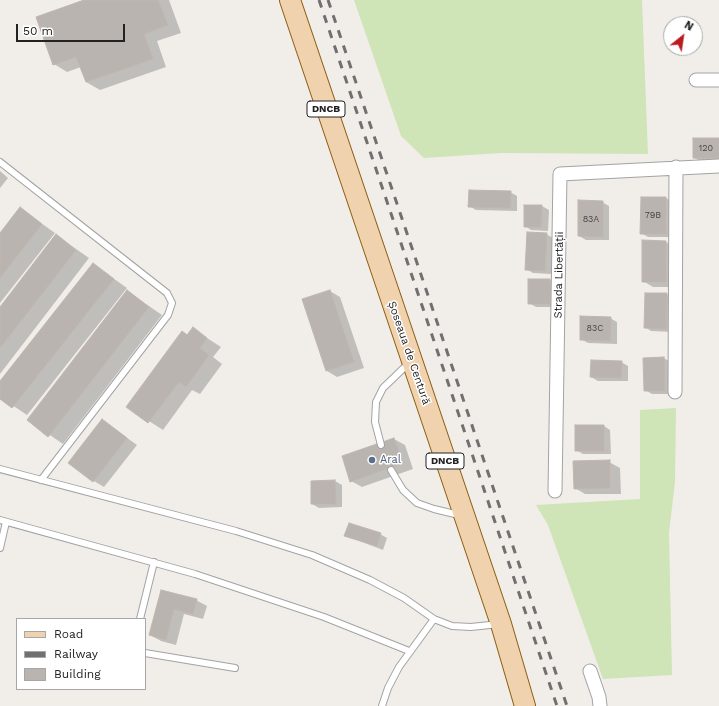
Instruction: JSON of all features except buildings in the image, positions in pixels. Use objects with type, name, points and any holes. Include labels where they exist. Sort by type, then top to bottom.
[{"type":"main road","name":"Șoseaua de Centură","points":[[290,0],[501,624],[525,706]]},
{"type":"street","points":[[696,80],[719,80]]},
{"type":"street","name":"Strada Libertății","points":[[555,491],[560,174],[719,166]]},
{"type":"street","points":[[675,392],[676,167]]},
{"type":"street","points":[[590,671],[599,697],[600,706]]},
{"type":"lane","points":[[0,162],[167,293],[172,304],[168,315],[41,480]]},
{"type":"lane","points":[[381,445],[375,422],[376,402],[383,388],[411,360]]},
{"type":"lane","points":[[0,469],[236,531],[312,555],[370,580],[404,598],[434,619],[459,626],[471,627],[501,624]]},
{"type":"lane","points":[[391,470],[402,490],[417,503],[434,509],[464,516]]},
{"type":"lane","points":[[0,548],[3,521],[154,562],[324,618],[408,651]]},
{"type":"lane","points":[[140,618],[154,562]]},
{"type":"lane","points":[[382,706],[388,688],[408,651],[434,619]]},
{"type":"lane","points":[[146,653],[235,668]]},
{"type":"green space","points":[[354,0],[642,0],[648,154],[501,153],[424,158],[401,136]]},
{"type":"green space","points":[[676,408],[675,482],[669,533],[672,675],[603,679],[548,525],[536,505],[640,499],[640,410]]},
{"type":"railway","points":[[319,0],[557,706]]},
{"type":"railway","points":[[328,0],[567,706]]},
{"type":"place","name":"Aral","points":[[372,460]]}]
